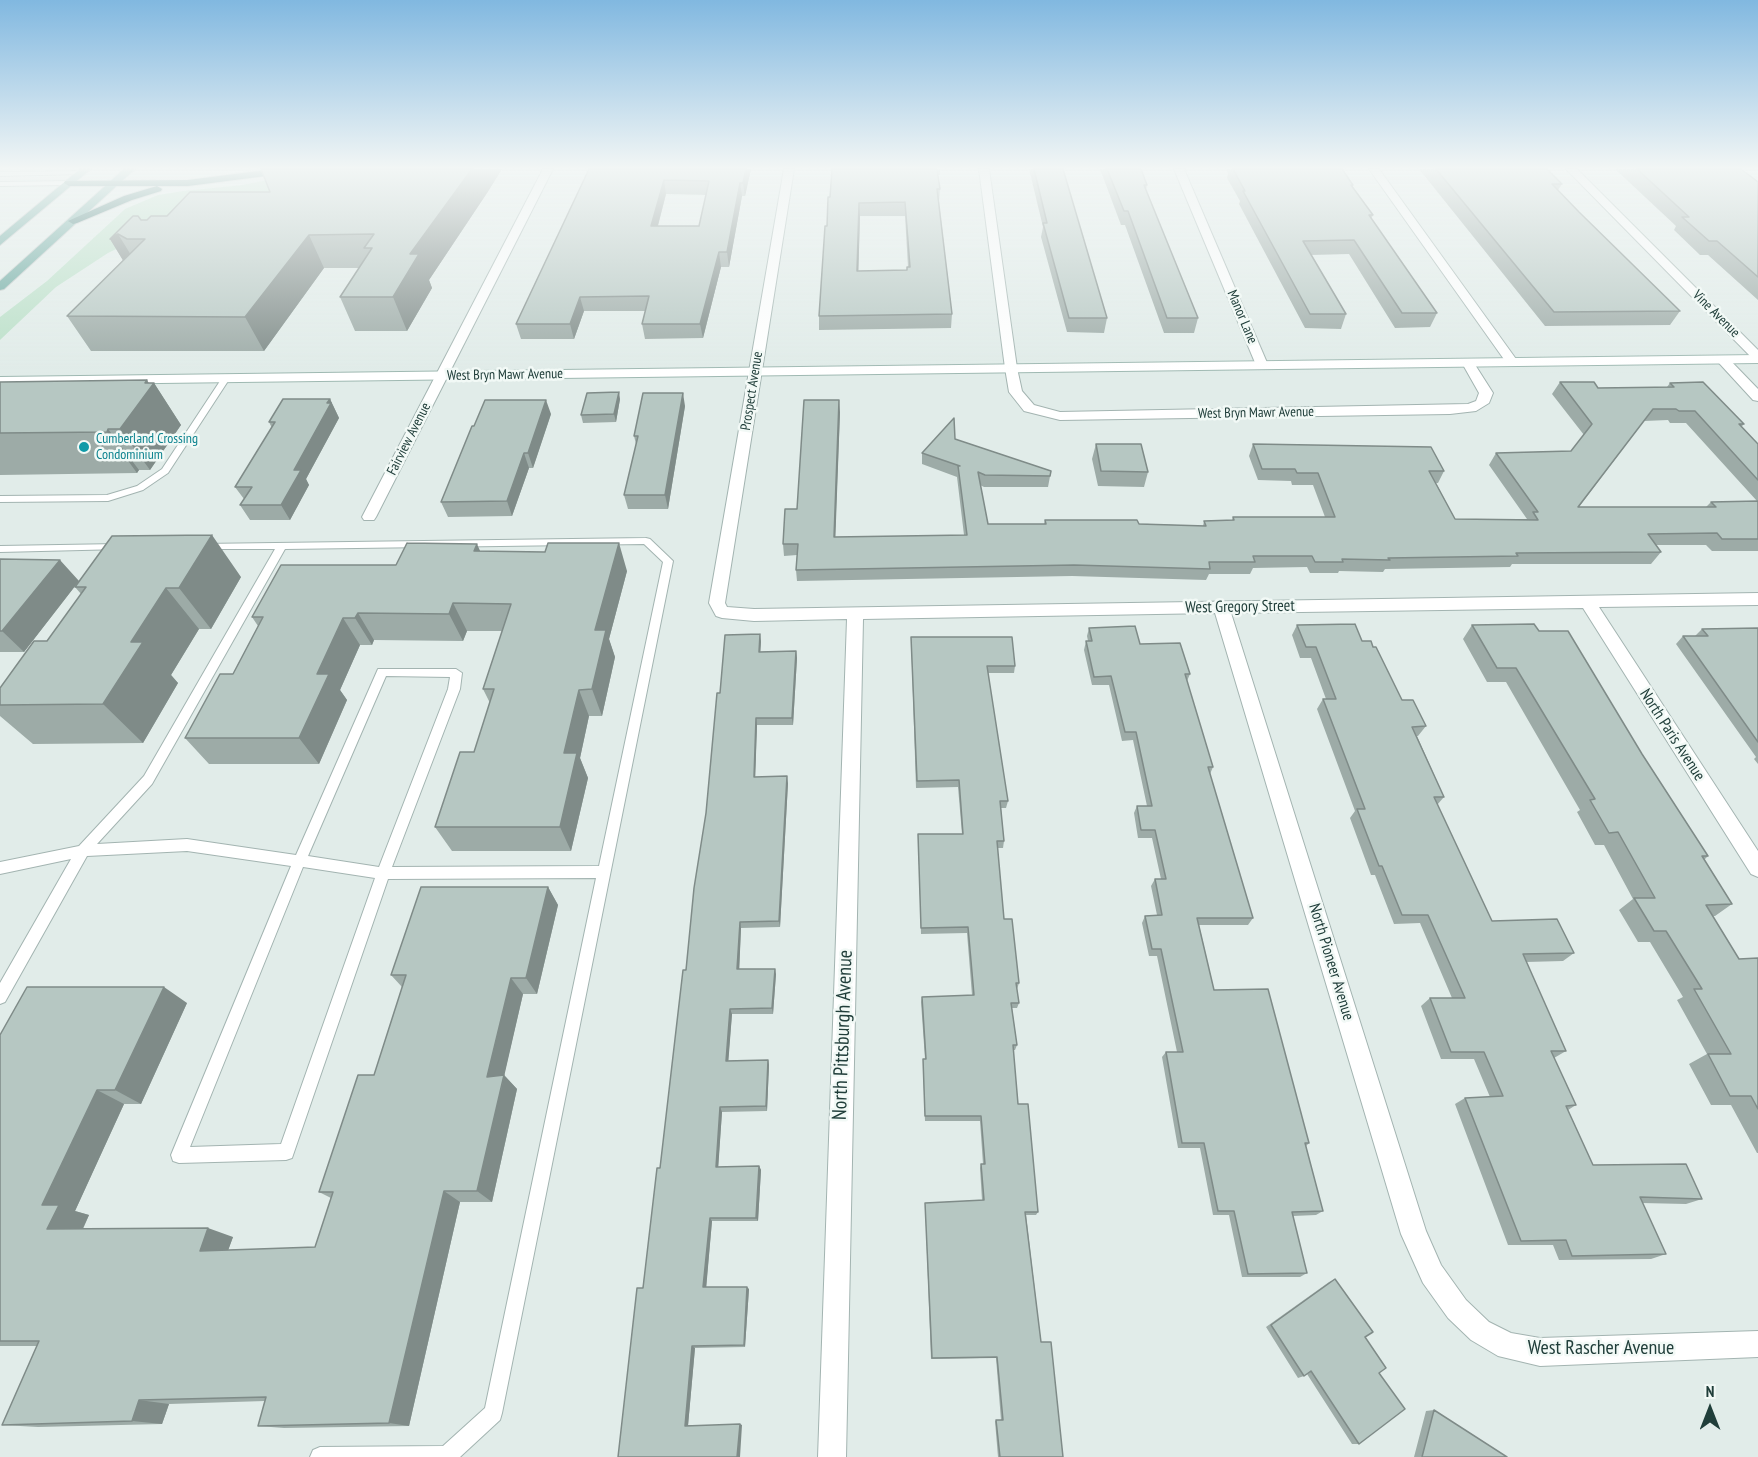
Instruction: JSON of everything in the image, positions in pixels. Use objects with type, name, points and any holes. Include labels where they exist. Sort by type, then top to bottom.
[{"type":"main road","points":[[0,287],[56,237]]},
{"type":"street","name":"Fairview Avenue","points":[[369,517],[513,237]]},
{"type":"street","name":"Prospect Avenue","points":[[722,612],[717,603],[778,237]]},
{"type":"street","points":[[993,237],[1011,368]]},
{"type":"street","name":"Manor Lane","points":[[1208,237],[1262,365]]},
{"type":"street","points":[[1423,237],[1512,362]]},
{"type":"street","name":"Vine Avenue","points":[[1638,237],[1758,358]]},
{"type":"street","name":"West Bryn Mawr Avenue","points":[[0,381],[25,385],[159,379],[1758,358]]},
{"type":"street","name":"Vine Avenue","points":[[1723,360],[1758,397]]},
{"type":"street","name":"West Bryn Mawr Avenue","points":[[1011,368],[1016,392],[1029,408],[1060,416],[1471,408],[1482,403],[1486,393],[1468,363]]},
{"type":"street","name":"West Gregory Street","points":[[722,612],[740,615],[1758,599]]},
{"type":"street","name":"North Paris Avenue","points":[[1587,601],[1758,868]]},
{"type":"street","name":"North Pioneer Avenue","points":[[1221,607],[1414,1234],[1432,1274],[1457,1309]]},
{"type":"street","name":"North Pittsburgh Avenue","points":[[832,1457],[855,612]]},
{"type":"street","name":"West Rascher Avenue","points":[[1457,1309],[1480,1331],[1508,1346],[1540,1352],[1758,1344]]},
{"type":"lane","points":[[0,499],[108,498],[140,488],[165,471],[226,378]]},
{"type":"lane","points":[[141,391],[159,379]]},
{"type":"lane","points":[[189,546],[646,541],[668,561],[494,1413],[447,1456],[320,1457]]},
{"type":"lane","points":[[0,997],[83,851],[148,780],[282,545]]},
{"type":"lane","points":[[0,549],[121,550]]},
{"type":"lane","points":[[382,672],[456,673],[454,689],[383,873],[286,1152],[179,1155],[299,862],[382,672]]},
{"type":"lane","points":[[0,868],[83,851],[187,845],[383,873],[604,872]]},
{"type":"green space","points":[[95,237],[141,237],[108,253],[56,287],[0,340],[0,317],[47,281]]},
{"type":"building","points":[[123,237],[307,237],[245,317],[67,316],[145,239]]},
{"type":"building","points":[[372,237],[422,237],[410,254],[419,254],[393,297],[340,297],[372,248],[364,248]]},
{"type":"building","points":[[557,237],[730,237],[727,252],[719,252],[700,324],[642,324],[649,296],[580,297],[570,324],[516,324]]},
{"type":"building","points":[[824,237],[858,237],[857,271],[907,270],[907,267],[910,267],[908,237],[943,237],[952,314],[819,316]]},
{"type":"building","points":[[1047,237],[1083,237],[1107,318],[1069,318]]},
{"type":"building","points":[[1137,237],[1165,237],[1198,318],[1167,318]]},
{"type":"building","points":[[1268,237],[1384,237],[1437,313],[1402,313],[1354,240],[1303,241],[1346,314],[1310,314]]},
{"type":"building","points":[[1492,237],[1604,237],[1680,311],[1554,312]]},
{"type":"building","points":[[1704,237],[1758,237],[1758,277],[1717,241],[1709,241]]},
{"type":"building","points":[[147,380],[145,383],[154,383],[120,429],[108,429],[107,432],[0,433],[0,382]]},
{"type":"building","points":[[1560,382],[1594,382],[1598,388],[1674,387],[1670,383],[1703,382],[1744,424],[1739,424],[1758,444],[1758,480],[1695,411],[1653,409],[1578,507],[1716,507],[1711,502],[1758,501],[1758,539],[1722,539],[1717,533],[1648,534],[1661,552],[1516,553],[1518,556],[1388,558],[1390,560],[1342,559],[1343,562],[1315,562],[1312,556],[1253,556],[1255,562],[1209,562],[1210,569],[1074,565],[796,570],[798,544],[783,544],[785,509],[797,509],[804,400],[839,400],[834,537],[967,535],[958,466],[960,466],[922,453],[954,418],[955,439],[1051,471],[1050,476],[985,475],[978,472],[988,524],[1046,524],[1045,520],[1137,520],[1139,524],[1206,526],[1204,521],[1234,520],[1233,517],[1335,517],[1318,473],[1297,473],[1295,469],[1262,469],[1253,444],[1431,447],[1444,471],[1429,471],[1455,519],[1538,520],[1533,512],[1538,512],[1496,453],[1571,451],[1592,424]]},
{"type":"building","points":[[619,392],[614,414],[581,415],[587,393]]},
{"type":"building","points":[[643,393],[683,393],[665,495],[624,495],[638,436],[634,436]]},
{"type":"building","points":[[283,399],[330,399],[327,403],[331,403],[294,470],[301,470],[281,505],[240,505],[252,487],[235,487],[275,422],[269,422]]},
{"type":"building","points":[[485,400],[546,400],[528,453],[524,453],[507,501],[441,502],[472,426]]},
{"type":"building","points":[[1096,444],[1141,444],[1148,472],[1101,471]]},
{"type":"building","points":[[212,535],[179,588],[166,588],[131,642],[143,642],[103,704],[0,705],[0,688],[34,641],[47,641],[86,587],[75,587],[112,536]]},
{"type":"building","points":[[407,543],[477,544],[474,551],[545,552],[548,543],[619,543],[595,630],[606,630],[592,689],[579,690],[564,753],[577,753],[560,827],[435,827],[460,752],[474,752],[494,689],[483,689],[511,604],[453,603],[449,614],[358,613],[355,618],[343,618],[317,674],[329,674],[299,738],[185,738],[220,674],[233,674],[263,617],[252,617],[281,565],[396,565]]},
{"type":"building","points":[[0,559],[60,560],[2,631],[0,631]]},
{"type":"building","points":[[1355,624],[1362,641],[1371,641],[1373,647],[1376,647],[1402,700],[1413,700],[1426,726],[1412,727],[1444,797],[1434,797],[1492,921],[1557,919],[1574,953],[1523,954],[1566,1051],[1551,1051],[1576,1105],[1566,1106],[1593,1165],[1686,1164],[1702,1199],[1640,1197],[1666,1254],[1572,1256],[1566,1240],[1521,1241],[1465,1098],[1503,1096],[1484,1052],[1451,1052],[1430,998],[1465,998],[1428,915],[1402,915],[1382,866],[1379,866],[1357,809],[1365,809],[1323,699],[1336,699],[1316,647],[1306,647],[1297,625]]},
{"type":"building","points":[[1534,624],[1539,631],[1568,631],[1642,754],[1708,856],[1702,856],[1732,904],[1706,905],[1739,959],[1758,958],[1758,1109],[1751,1096],[1730,1096],[1708,1054],[1731,1054],[1694,989],[1702,989],[1666,931],[1654,931],[1634,898],[1655,898],[1618,832],[1609,833],[1590,800],[1595,799],[1516,668],[1497,668],[1472,625]]},
{"type":"building","points":[[1135,626],[1140,644],[1180,643],[1190,674],[1185,674],[1213,767],[1208,767],[1253,918],[1197,918],[1214,990],[1268,989],[1309,1143],[1305,1143],[1323,1211],[1292,1212],[1307,1273],[1248,1274],[1234,1211],[1218,1211],[1204,1143],[1182,1143],[1166,1052],[1183,1052],[1161,949],[1152,949],[1145,916],[1162,915],[1155,879],[1166,879],[1155,830],[1141,830],[1137,806],[1152,806],[1136,732],[1125,732],[1111,676],[1094,677],[1086,641],[1092,641],[1089,628]]},
{"type":"building","points":[[1758,628],[1758,742],[1683,636],[1708,636],[1702,629]]},
{"type":"building","points":[[760,634],[759,652],[796,651],[792,718],[756,718],[754,777],[787,776],[779,921],[740,922],[737,969],[775,969],[772,1008],[730,1009],[726,1061],[768,1060],[766,1106],[720,1107],[716,1167],[759,1166],[756,1218],[710,1218],[703,1287],[747,1287],[744,1345],[692,1346],[685,1426],[740,1424],[737,1457],[618,1457],[637,1288],[643,1288],[657,1168],[660,1168],[683,970],[686,970],[725,635]]},
{"type":"building","points":[[911,637],[1012,637],[1015,666],[987,666],[1008,801],[1000,801],[1004,841],[997,841],[1004,919],[1012,919],[1019,983],[1016,983],[1019,1003],[1011,1003],[1017,1045],[1013,1045],[1018,1104],[1028,1104],[1038,1212],[1025,1212],[1041,1342],[1051,1342],[1063,1457],[1000,1457],[996,1420],[1003,1420],[997,1357],[932,1358],[925,1203],[984,1200],[981,1164],[985,1164],[981,1116],[925,1116],[923,1059],[926,1059],[922,997],[974,995],[968,927],[921,928],[918,834],[963,834],[959,780],[917,781]]},
{"type":"building","points":[[421,887],[548,887],[526,978],[511,978],[487,1077],[504,1075],[477,1191],[444,1191],[389,1423],[258,1426],[266,1397],[139,1400],[132,1421],[2,1425],[39,1341],[0,1341],[0,1035],[27,987],[164,987],[115,1090],[97,1090],[42,1205],[59,1205],[47,1229],[208,1228],[200,1251],[315,1247],[333,1192],[319,1192],[358,1075],[374,1075],[406,975],[391,975]]},
{"type":"building","points":[[1335,1279],[1373,1332],[1365,1337],[1386,1368],[1379,1373],[1405,1409],[1359,1444],[1311,1371],[1304,1376],[1271,1325]]},
{"type":"building","points":[[1434,1410],[1507,1457],[1422,1457]]},
{"type":"place","name":"Cumberland Crossing Condominium","points":[[84,447]]}]
